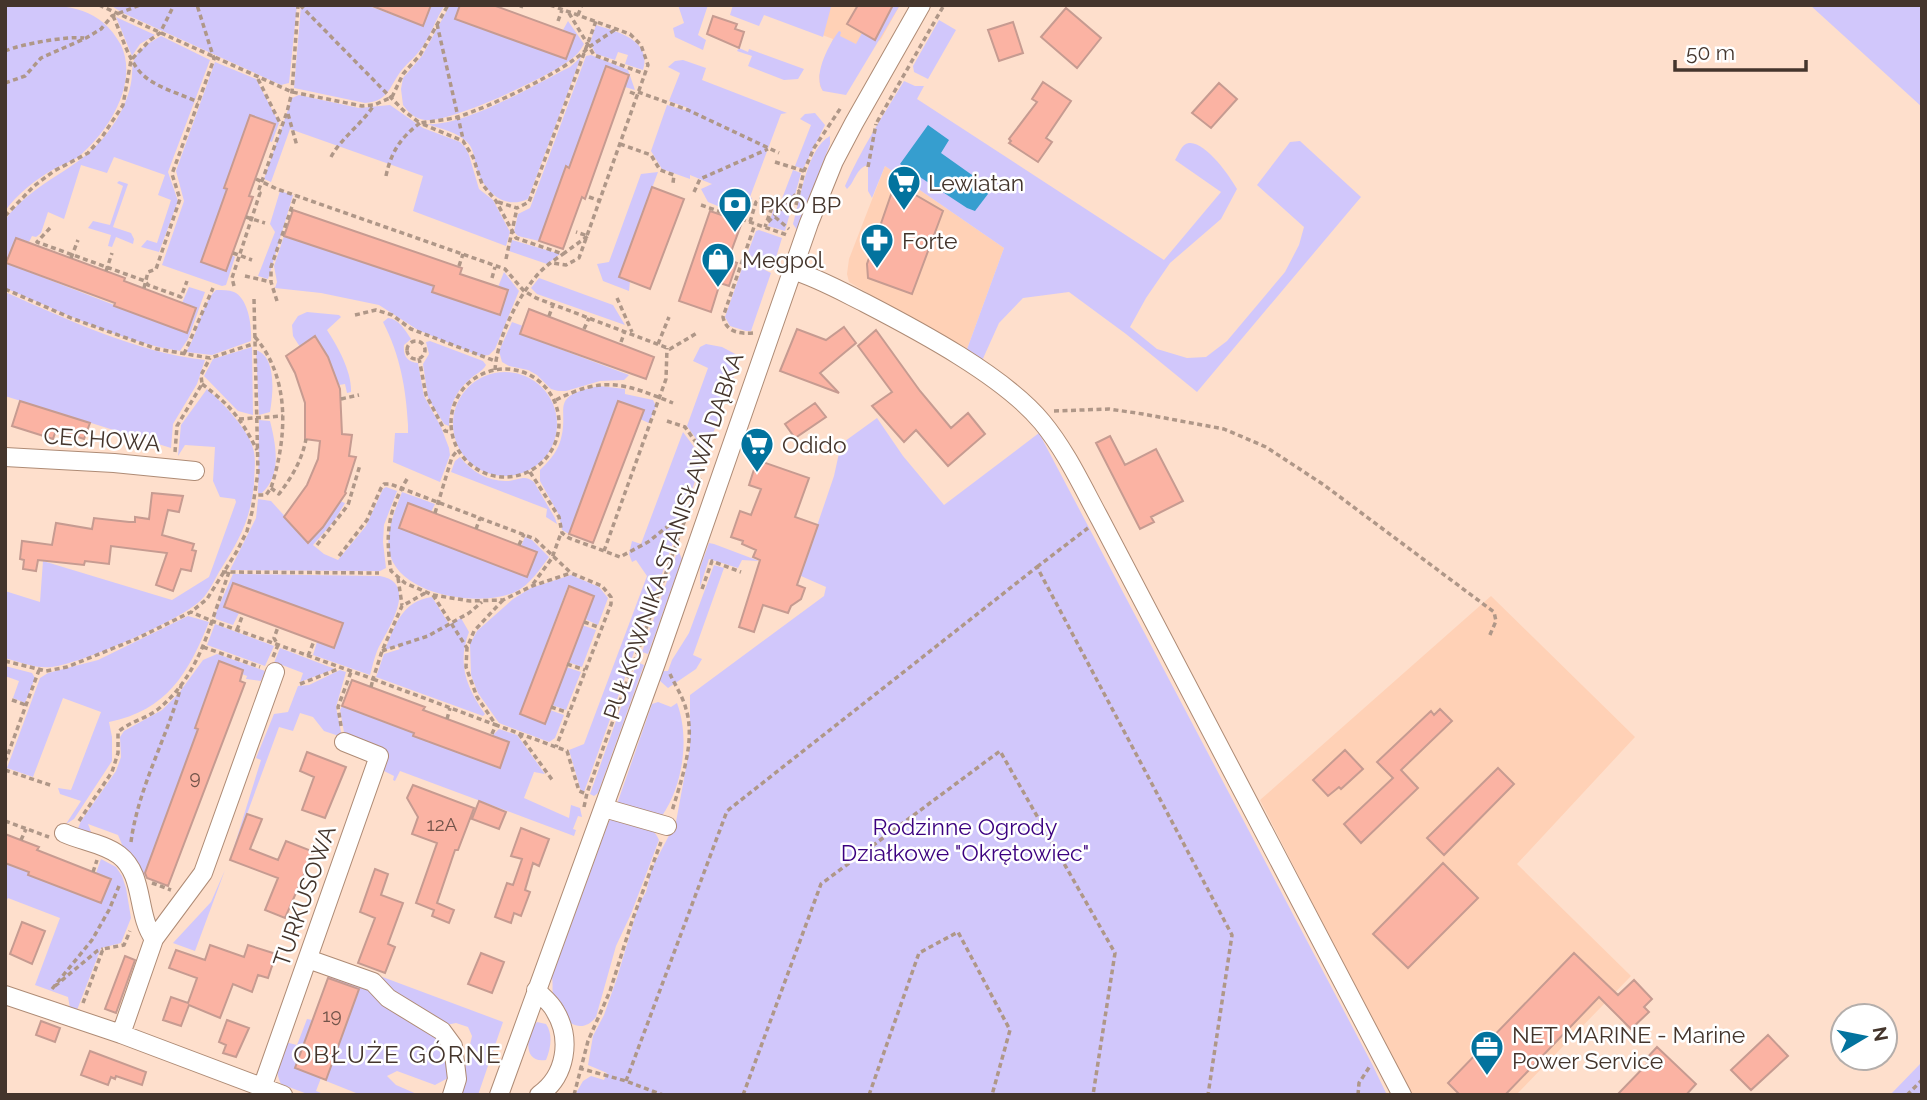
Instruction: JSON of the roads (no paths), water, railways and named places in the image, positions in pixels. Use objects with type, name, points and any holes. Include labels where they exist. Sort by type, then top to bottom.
[{"type":"street","name":"PUŁKOWNIKA STANISŁAWA DĄBKA","points":[[499,1095],[604,808],[784,269],[834,161],[921,5]]},
{"type":"street","points":[[784,269],[827,284],[933,341],[1012,393],[1041,421],[1055,440],[1100,519],[1402,1095]]},
{"type":"street","name":"CECHOWA","points":[[5,457],[195,471]]},
{"type":"street","points":[[121,1034],[154,939],[204,873],[272,671]]},
{"type":"street","name":"TURKUSOWA","points":[[262,1087],[379,756],[344,742]]},
{"type":"street","points":[[604,808],[667,826]]},
{"type":"street","points":[[66,834],[109,849],[126,863],[137,884],[146,921],[154,939]]},
{"type":"street","points":[[308,958],[373,982],[388,998],[442,1031],[453,1046],[457,1079],[452,1095]]},
{"type":"street","points":[[536,990],[555,1010],[572,1066],[539,1095]]},
{"type":"street","points":[[5,995],[121,1034],[283,1095]]},
{"type":"water","points":[[928,125],[949,140],[941,153],[989,187],[988,194],[975,211],[900,164]]},
{"type":"place","name":"Lewiatan","points":[[904,212]]},
{"type":"place","name":"PKO BP","points":[[735,234]]},
{"type":"place","name":"Forte","points":[[877,270]]},
{"type":"place","name":"Megpol","points":[[718,289]]},
{"type":"place","name":"Odido","points":[[757,474]]},
{"type":"place","name":"NET MARINE - Marine Power Service","points":[[1487,1077]]},
{"type":"district","name":"OBŁUŻE GÓRNE","points":[[398,1054]]},
{"type":"park label","name":"Rodzinne Ogrody Działkowe \"Okrętowiec\"","points":[[965,839]]}]
